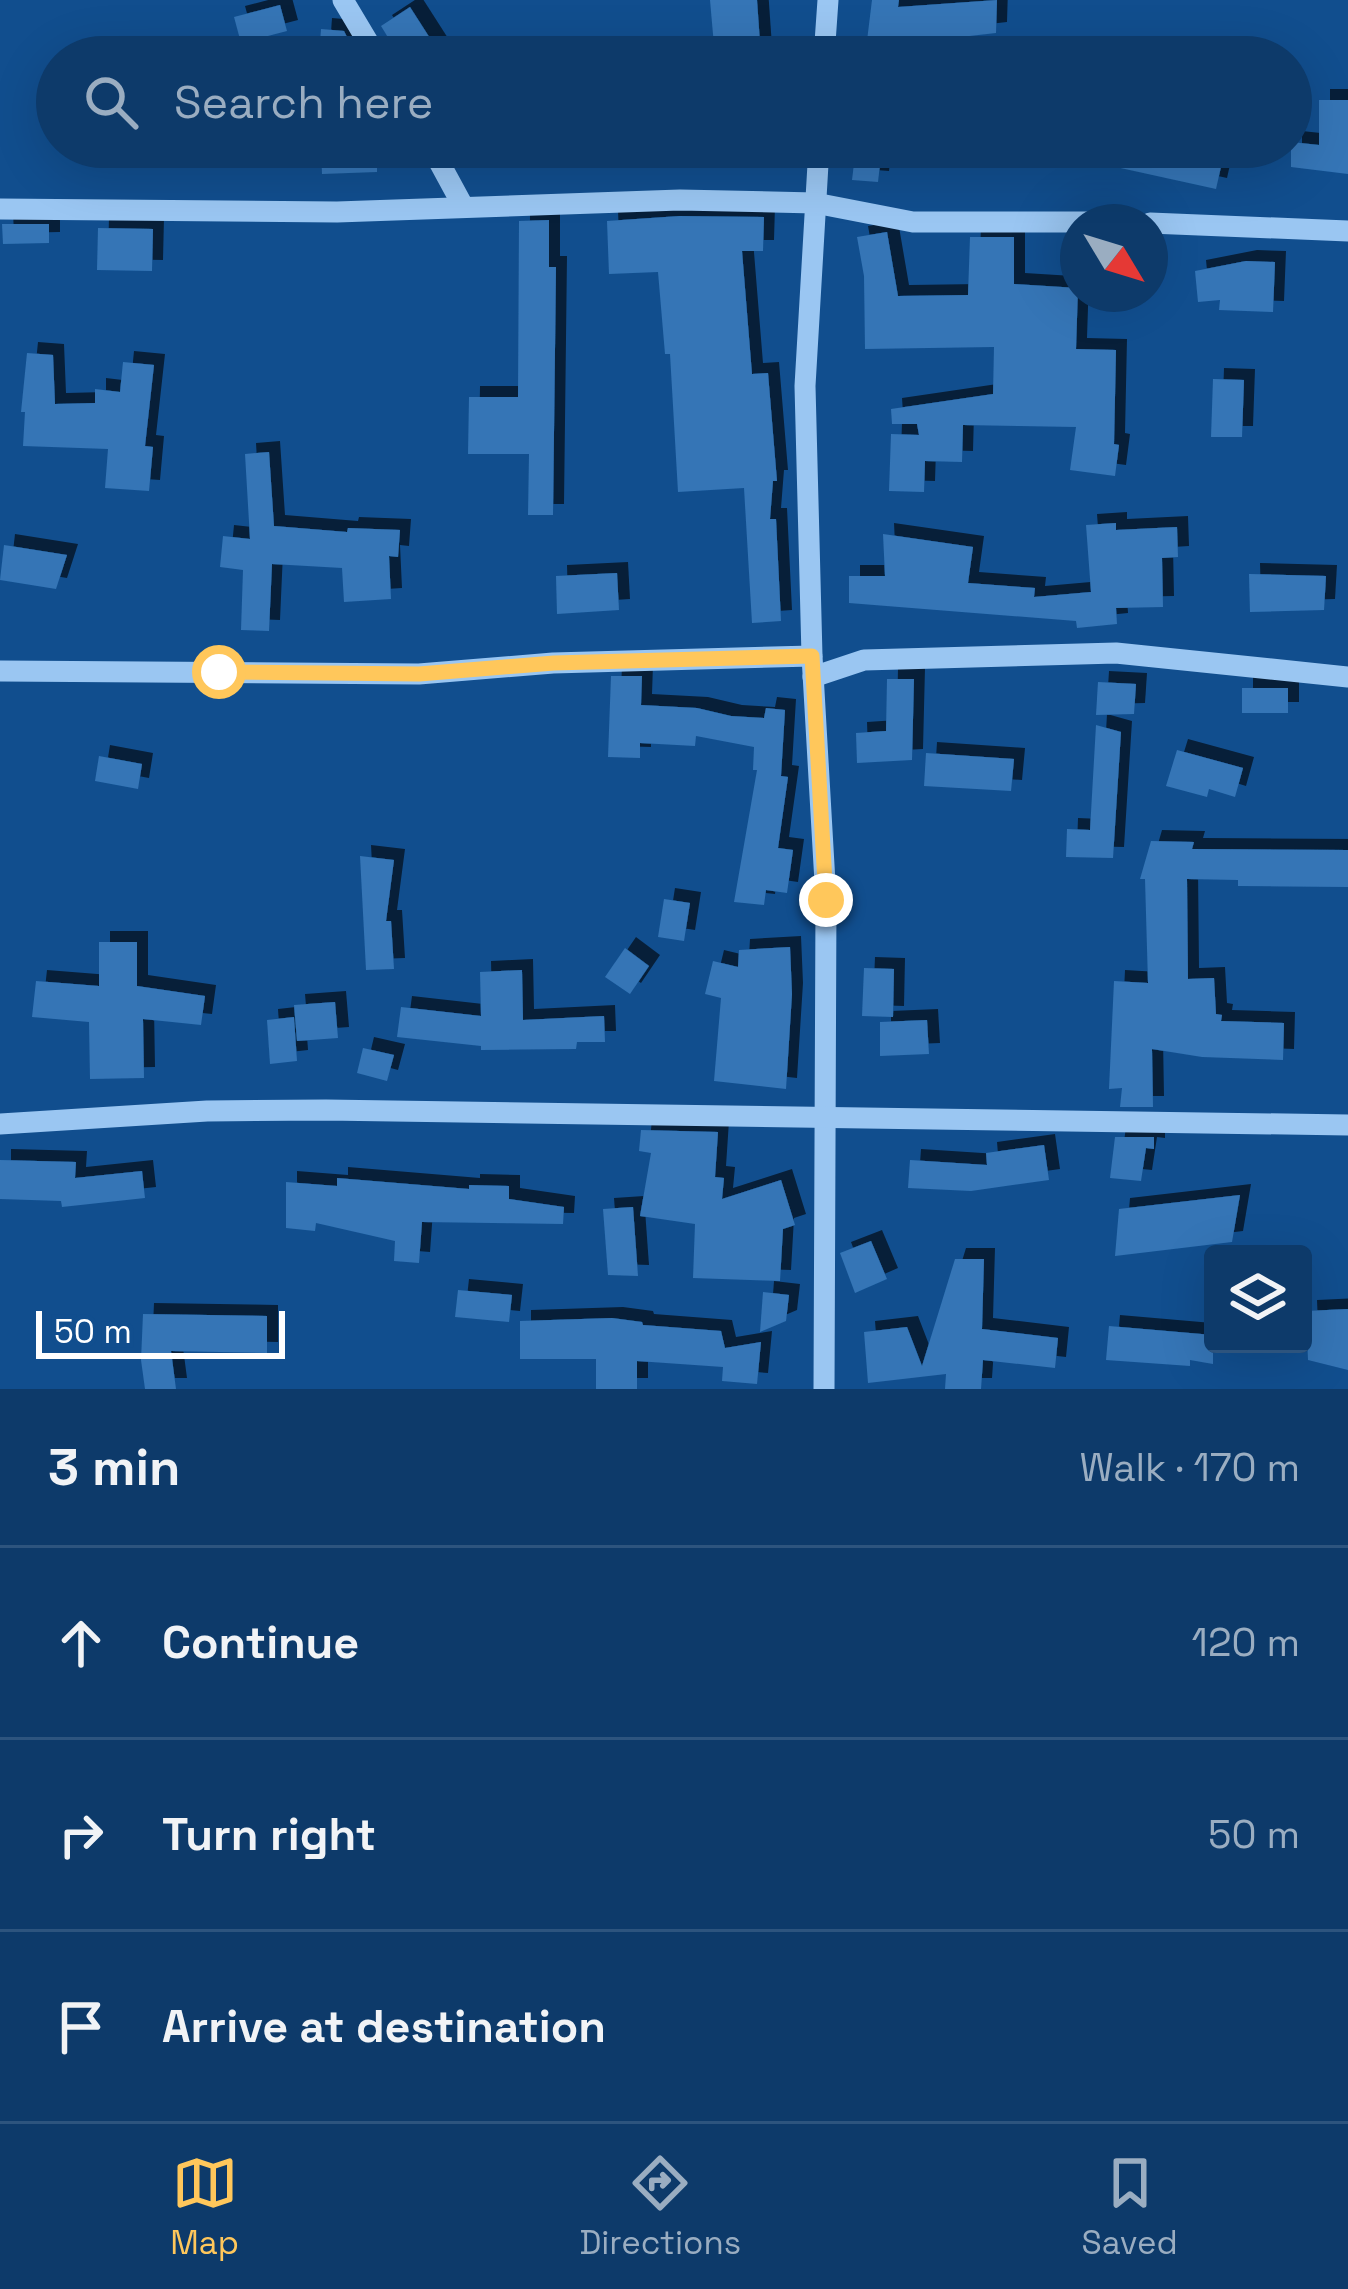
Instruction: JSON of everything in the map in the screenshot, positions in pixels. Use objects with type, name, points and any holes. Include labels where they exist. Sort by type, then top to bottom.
[{"type":"street","points":[[343,0],[364,36]]},
{"type":"street","points":[[825,36],[828,0]]},
{"type":"street","points":[[442,168],[463,206]]},
{"type":"street","points":[[817,168],[805,386],[812,667],[826,900],[824,1389]]},
{"type":"street","points":[[0,209],[337,212],[680,200],[815,202],[913,222],[1060,222]]},
{"type":"street","points":[[1168,224],[1348,230]]},
{"type":"street","points":[[0,671],[419,674],[554,663],[812,667],[863,660],[1116,653],[1348,677]]},
{"type":"street","points":[[0,1124],[326,1110],[1348,1125]]},
{"type":"building","points":[[710,0],[757,0],[760,36],[713,36]]},
{"type":"building","points":[[872,0],[899,0],[898,7],[997,0],[996,33],[868,36]]},
{"type":"building","points":[[280,5],[287,31],[239,36],[234,17]]},
{"type":"building","points":[[410,7],[429,36],[387,36],[381,26]]},
{"type":"building","points":[[321,29],[344,31],[346,36],[320,36]]},
{"type":"building","points":[[1319,100],[1348,100],[1348,174],[1299,168],[1312,168],[1312,144],[1319,145]]},
{"type":"building","points":[[322,168],[377,168],[377,172],[322,174]]},
{"type":"building","points":[[853,168],[880,168],[878,182],[852,180]]},
{"type":"building","points":[[1120,168],[1221,168],[1216,189]]},
{"type":"building","points":[[764,217],[763,251],[742,251],[752,374],[768,373],[777,481],[773,481],[770,519],[776,519],[781,621],[752,623],[744,488],[678,492],[670,354],[665,354],[658,272],[609,274],[607,221]]},
{"type":"building","points":[[549,220],[549,267],[556,267],[553,515],[528,515],[529,454],[468,454],[469,397],[518,397],[519,221]]},
{"type":"building","points":[[2,224],[49,224],[49,243],[3,244]]},
{"type":"building","points":[[98,228],[153,229],[152,271],[97,270]]},
{"type":"building","points":[[887,232],[898,296],[968,295],[970,237],[1014,237],[1014,284],[1060,287],[1060,312],[1077,312],[1076,349],[1116,350],[1114,444],[1119,445],[1115,476],[1070,470],[1076,427],[963,425],[962,462],[925,461],[924,492],[889,491],[891,434],[919,435],[917,424],[892,424],[891,409],[993,394],[994,347],[865,349],[864,276],[857,237]]},
{"type":"building","points":[[1246,261],[1275,262],[1273,312],[1219,310],[1220,300],[1198,302],[1195,271]]},
{"type":"building","points":[[27,353],[53,355],[55,404],[95,403],[95,389],[120,392],[123,362],[154,365],[145,446],[153,447],[149,491],[105,488],[108,449],[23,446]]},
{"type":"building","points":[[1213,379],[1244,380],[1242,437],[1211,437]]},
{"type":"building","points":[[269,452],[274,526],[347,532],[348,528],[400,530],[398,557],[389,556],[391,599],[344,602],[342,568],[272,564],[269,631],[241,630],[243,570],[220,567],[223,536],[250,539],[245,454]]},
{"type":"building","points":[[1116,523],[1116,530],[1177,527],[1178,557],[1162,558],[1163,607],[1116,608],[1117,624],[1077,628],[1076,621],[849,603],[849,576],[885,576],[883,534],[973,547],[968,583],[1035,588],[1034,597],[1091,592],[1086,525]]},
{"type":"building","points":[[4,545],[67,555],[56,589],[0,580]]},
{"type":"building","points":[[617,573],[619,610],[557,614],[556,576]]},
{"type":"building","points":[[1249,574],[1326,576],[1324,610],[1250,612]]},
{"type":"building","points":[[611,676],[642,676],[641,705],[764,718],[766,708],[785,710],[781,776],[788,777],[778,848],[793,850],[787,893],[766,890],[764,905],[734,902],[757,770],[753,770],[754,747],[696,736],[695,746],[640,743],[640,758],[608,757]]},
{"type":"building","points":[[887,679],[914,679],[912,760],[857,763],[856,733],[886,731]]},
{"type":"building","points":[[1098,682],[1136,684],[1134,714],[1096,715]]},
{"type":"building","points":[[1242,688],[1288,688],[1288,713],[1242,713]]},
{"type":"building","points":[[1096,725],[1121,732],[1113,858],[1066,857],[1067,829],[1090,830]]},
{"type":"building","points":[[1177,750],[1243,768],[1235,797],[1209,789],[1207,797],[1166,786]]},
{"type":"building","points":[[926,753],[1014,759],[1011,791],[924,786]]},
{"type":"building","points":[[99,756],[142,764],[138,789],[95,781]]},
{"type":"building","points":[[1151,841],[1194,842],[1192,849],[1348,850],[1348,887],[1238,886],[1238,880],[1187,879],[1188,979],[1214,978],[1216,1014],[1222,1015],[1221,1021],[1284,1023],[1283,1060],[1202,1057],[1152,1049],[1153,1107],[1120,1107],[1122,1088],[1109,1089],[1114,981],[1148,983],[1145,879],[1140,879]]},
{"type":"building","points":[[360,856],[394,860],[386,921],[391,921],[394,969],[366,970]]},
{"type":"building","points":[[664,899],[690,903],[684,941],[658,937]]},
{"type":"building","points":[[99,942],[137,942],[137,986],[205,996],[201,1025],[143,1019],[144,1078],[90,1079],[89,1022],[32,1017],[36,981],[99,986]]},
{"type":"building","points":[[790,947],[786,1089],[714,1081],[721,998],[705,994],[713,961],[738,967],[739,950]]},
{"type":"building","points":[[625,948],[649,966],[630,994],[605,977]]},
{"type":"building","points":[[864,968],[894,969],[893,1017],[862,1016]]},
{"type":"building","points":[[522,970],[523,1020],[604,1016],[605,1042],[577,1042],[576,1049],[481,1050],[481,1046],[397,1037],[401,1007],[481,1016],[480,972]]},
{"type":"building","points":[[335,1002],[338,1038],[297,1041],[294,1005]]},
{"type":"building","points":[[294,1017],[297,1061],[270,1064],[267,1020]]},
{"type":"building","points":[[927,1020],[929,1054],[880,1056],[880,1022]]},
{"type":"building","points":[[363,1048],[394,1055],[387,1081],[357,1073]]},
{"type":"building","points":[[641,1130],[718,1132],[715,1177],[724,1178],[722,1199],[781,1180],[795,1225],[783,1229],[780,1281],[693,1278],[695,1224],[640,1216],[651,1153],[639,1151]]},
{"type":"building","points":[[1115,1137],[1154,1137],[1154,1149],[1146,1148],[1141,1181],[1110,1178]]},
{"type":"building","points":[[1044,1145],[1049,1180],[971,1191],[908,1188],[910,1160],[987,1165],[986,1153]]},
{"type":"building","points":[[0,1160],[76,1162],[75,1178],[142,1171],[145,1198],[62,1207],[61,1201],[0,1199]]},
{"type":"building","points":[[337,1178],[469,1189],[469,1185],[509,1186],[509,1199],[564,1207],[563,1224],[422,1222],[419,1263],[394,1261],[395,1241],[316,1223],[315,1231],[286,1228],[286,1182],[337,1186]]},
{"type":"building","points":[[1240,1195],[1232,1242],[1115,1256],[1119,1209]]},
{"type":"building","points":[[633,1207],[638,1276],[608,1275],[603,1209]]},
{"type":"building","points":[[871,1241],[887,1279],[855,1293],[840,1253]]},
{"type":"building","points":[[955,1259],[984,1259],[982,1329],[1058,1338],[1055,1368],[983,1360],[981,1389],[945,1389],[946,1374],[868,1383],[864,1332],[907,1327],[922,1366]]},
{"type":"building","points":[[458,1290],[512,1295],[509,1322],[455,1317]]},
{"type":"building","points":[[763,1292],[789,1295],[786,1321],[760,1332]]},
{"type":"building","points":[[1348,1309],[1348,1370],[1308,1360],[1312,1311]]},
{"type":"building","points":[[143,1314],[267,1316],[267,1353],[171,1351],[176,1389],[145,1389]]},
{"type":"building","points":[[612,1318],[721,1331],[725,1348],[761,1342],[757,1384],[722,1381],[723,1367],[637,1361],[637,1389],[596,1389],[596,1359],[520,1359],[520,1321]]},
{"type":"building","points":[[1109,1326],[1204,1334],[1204,1353],[1213,1353],[1213,1364],[1190,1360],[1190,1366],[1106,1360]]},
{"type":"route","points":[[219,672],[419,674],[554,663],[812,656],[826,900]]}]
